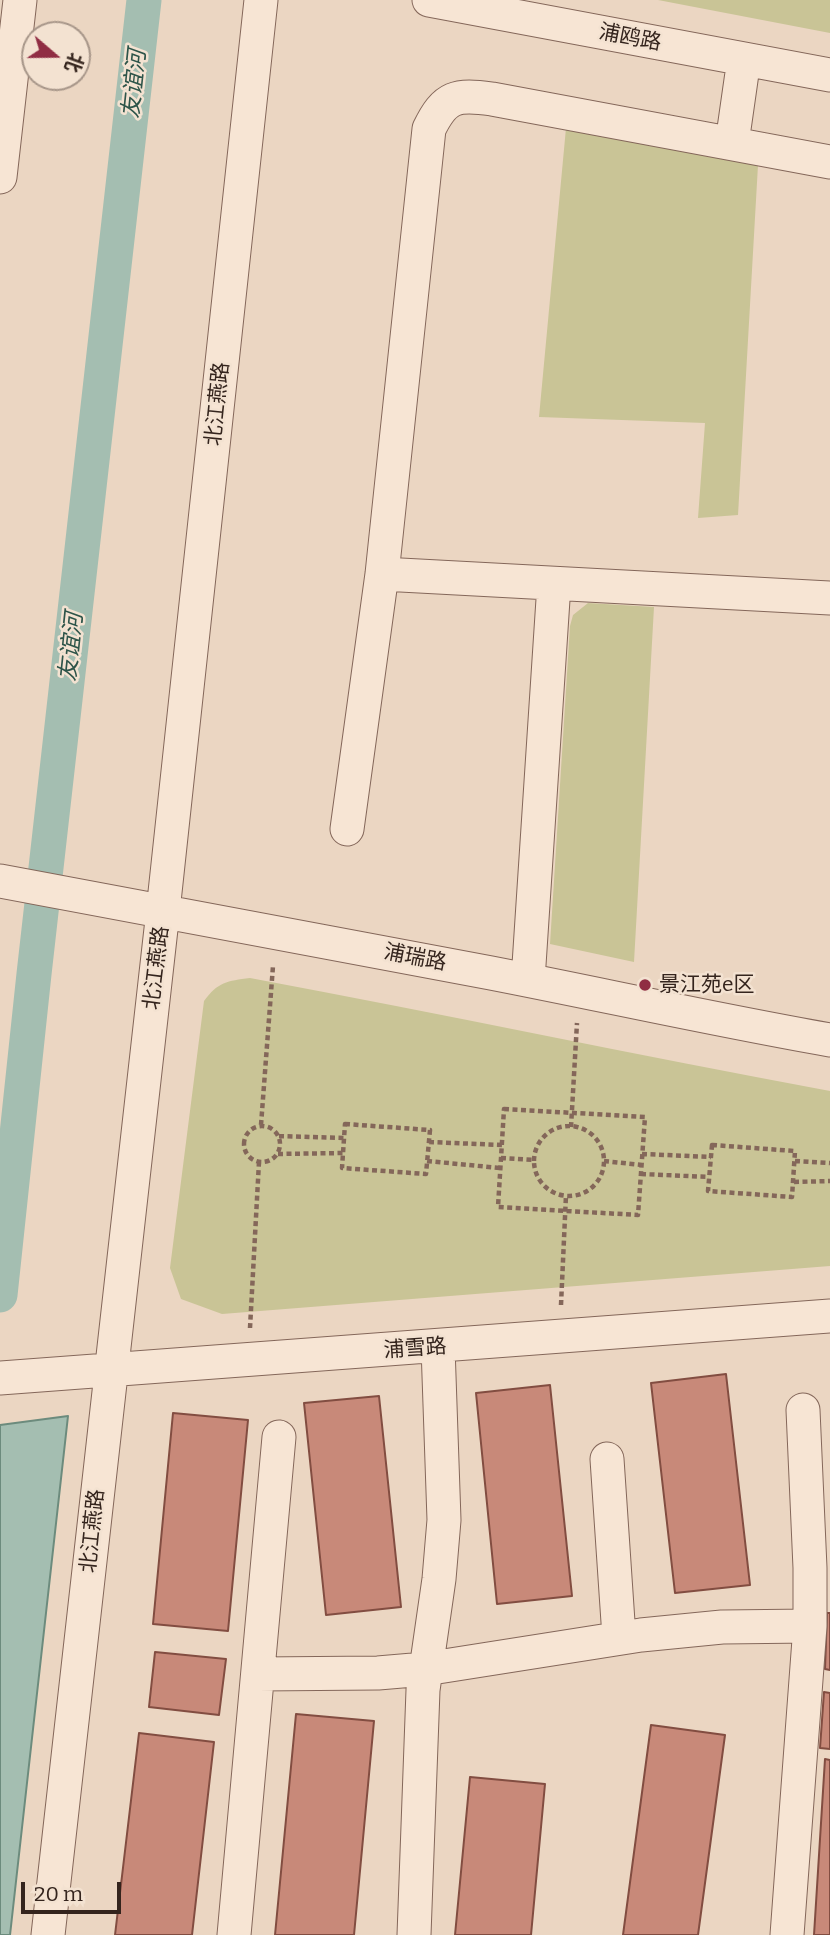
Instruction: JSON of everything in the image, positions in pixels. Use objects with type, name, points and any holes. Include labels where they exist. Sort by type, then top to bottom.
[{"type":"street","points":[[0,177],[20,0]]},
{"type":"street","name":"北江燕路","points":[[48,1935],[163,911],[261,0]]},
{"type":"street","name":"浦鸥路","points":[[429,0],[830,75]]},
{"type":"street","points":[[732,144],[744,59]]},
{"type":"street","points":[[347,829],[382,574],[429,129],[438,110],[451,99],[469,96],[830,162]]},
{"type":"street","points":[[382,574],[830,598]]},
{"type":"street","points":[[528,980],[554,584]]},
{"type":"street","name":"浦瑞路","points":[[0,881],[528,980],[830,1040]]},
{"type":"street","name":"浦雪路","points":[[0,1378],[830,1316]]},
{"type":"street","points":[[414,1935],[425,1669],[439,1579],[444,1520],[438,1347]]},
{"type":"street","points":[[787,1935],[810,1626],[803,1410]]},
{"type":"street","points":[[234,1935],[279,1437]]},
{"type":"street","points":[[607,1459],[619,1637]]},
{"type":"street","points":[[258,1674],[378,1674],[425,1669],[619,1637],[722,1627],[810,1626]]},
{"type":"path","points":[[261,1125],[276,932]]},
{"type":"path","points":[[571,1127],[579,990]]},
{"type":"path","points":[[504,1109],[572,1113],[645,1117],[638,1215],[498,1207],[504,1109]]},
{"type":"path","points":[[345,1124],[429,1129],[429,1142],[426,1174],[342,1168],[345,1124]]},
{"type":"path","points":[[278,1154],[281,1141],[271,1128],[261,1125],[249,1131],[244,1143],[247,1153],[259,1161],[269,1161],[278,1154],[343,1153]]},
{"type":"path","points":[[563,1126],[586,1130],[601,1149],[604,1161],[602,1173],[594,1186],[579,1195],[566,1195],[549,1191],[540,1181],[534,1168],[534,1160],[539,1143],[552,1131],[563,1126]]},
{"type":"path","points":[[279,1136],[344,1138]]},
{"type":"path","points":[[429,1142],[502,1145]]},
{"type":"path","points":[[712,1145],[796,1150],[792,1197],[708,1191],[710,1157],[712,1145]]},
{"type":"path","points":[[642,1154],[710,1157]]},
{"type":"path","points":[[501,1158],[534,1160]]},
{"type":"path","points":[[248,1361],[259,1161]]},
{"type":"path","points":[[427,1161],[500,1168]]},
{"type":"path","points":[[604,1161],[642,1165]]},
{"type":"path","points":[[795,1161],[830,1163]]},
{"type":"path","points":[[641,1174],[709,1177]]},
{"type":"path","points":[[794,1181],[830,1181]]},
{"type":"path","points":[[559,1337],[566,1195]]},
{"type":"shaded area","points":[[658,0],[830,0],[830,33]]},
{"type":"shaded area","points":[[566,128],[758,165],[738,515],[698,518],[705,423],[539,417]]},
{"type":"shaded area","points":[[588,603],[654,607],[634,962],[550,944],[570,626],[573,615]]},
{"type":"shaded area","points":[[250,978],[830,1091],[830,1266],[222,1314],[181,1299],[170,1268],[204,1001],[224,984]]},
{"type":"shaded area","points":[[68,1416],[10,1935],[0,1935],[0,1425]]},
{"type":"building","points":[[726,1374],[750,1585],[675,1593],[651,1383]]},
{"type":"building","points":[[550,1385],[572,1596],[497,1604],[476,1393]]},
{"type":"building","points":[[379,1396],[401,1607],[326,1615],[304,1403]]},
{"type":"building","points":[[173,1413],[248,1420],[228,1631],[153,1624]]},
{"type":"building","points":[[827,1613],[830,1613],[830,1670],[825,1669]]},
{"type":"building","points":[[155,1652],[226,1659],[219,1715],[149,1707]]},
{"type":"building","points":[[824,1692],[830,1693],[830,1749],[820,1748]]},
{"type":"building","points":[[296,1714],[374,1721],[354,1935],[275,1935]]},
{"type":"building","points":[[651,1725],[725,1735],[698,1935],[623,1935]]},
{"type":"building","points":[[139,1733],[214,1742],[192,1935],[115,1935]]},
{"type":"building","points":[[825,1759],[830,1760],[830,1935],[814,1935]]},
{"type":"building","points":[[470,1777],[545,1784],[531,1935],[455,1935]]},
{"type":"waterway","name":"友谊河","points":[[0,1295],[144,0]]},
{"type":"place","name":"景江苑e区","points":[[645,985]]}]
